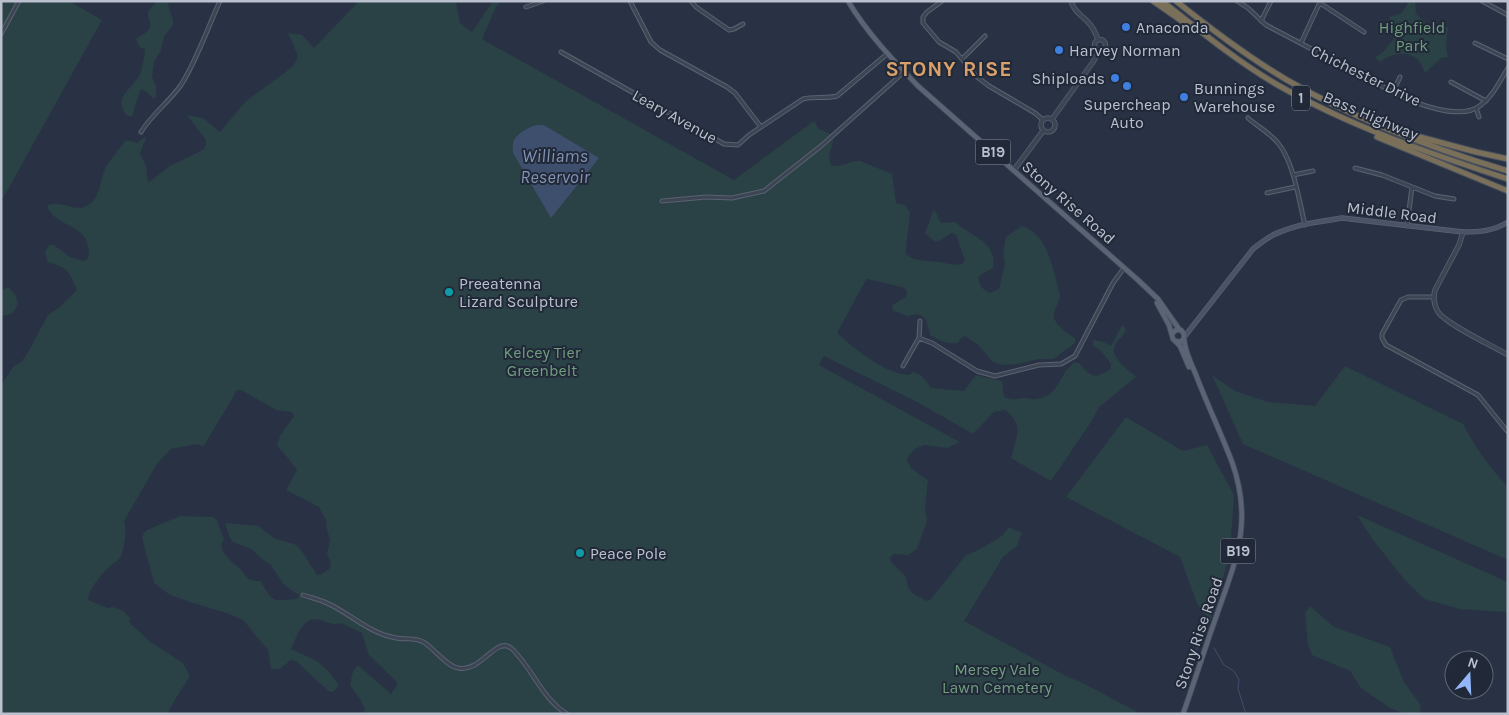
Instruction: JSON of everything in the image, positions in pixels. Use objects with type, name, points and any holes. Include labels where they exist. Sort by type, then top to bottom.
[{"type":"highway","points":[[1153,1],[1181,22],[1212,41]]},
{"type":"highway","name":"Bass Highway","points":[[1162,1],[1241,62],[1275,83],[1333,114],[1395,141],[1508,179]]},
{"type":"highway","name":"Bass Highway","points":[[1176,1],[1217,34],[1279,75],[1322,99],[1428,145],[1508,171]]},
{"type":"highway","points":[[1333,114],[1383,140],[1508,191]]},
{"type":"highway","points":[[1369,121],[1423,139],[1508,159]]},
{"type":"main road","name":"Stony Rise Road","points":[[848,1],[887,54],[918,86],[1158,299],[1180,330]]},
{"type":"main road","name":"Middle Road","points":[[1184,338],[1253,249],[1267,238],[1280,232],[1342,218],[1364,219],[1463,232],[1490,230],[1508,222]]},
{"type":"main road","name":"Stony Rise Road","points":[[1149,291],[1172,333]]},
{"type":"main road","name":"Middle Road","points":[[1180,330],[1194,324]]},
{"type":"main road","points":[[1172,333],[1180,330]]},
{"type":"main road","name":"B19","points":[[1180,330],[1184,338]]},
{"type":"main road","name":"B19","points":[[1172,333],[1174,341]]},
{"type":"main road","name":"Stony Rise Road","points":[[1184,338],[1187,354],[1200,388]]},
{"type":"main road","points":[[1174,341],[1180,342],[1184,338]]},
{"type":"main road","name":"Stony Rise Road","points":[[1174,341],[1180,346],[1228,453],[1241,498],[1242,518],[1238,554],[1183,714]]},
{"type":"street","points":[[1,34],[19,1]]},
{"type":"street","points":[[141,132],[180,86],[220,1]]},
{"type":"street","points":[[526,7],[543,1]]},
{"type":"street","points":[[630,1],[651,42],[660,50],[735,93],[761,127]]},
{"type":"street","points":[[691,1],[696,7],[729,30],[743,24]]},
{"type":"street","points":[[942,1],[923,17],[923,23],[939,42],[956,52],[976,76],[989,86],[1035,113],[1043,120]]},
{"type":"street","points":[[1071,1],[1077,13],[1094,29],[1098,40]]},
{"type":"street","name":"Chichester Drive","points":[[1237,1],[1248,8],[1261,21],[1409,100],[1448,111],[1470,111],[1476,108]]},
{"type":"street","points":[[1261,21],[1271,1]]},
{"type":"street","points":[[1482,1],[1508,15]]},
{"type":"street","points":[[1300,43],[1320,2],[1364,32]]},
{"type":"street","points":[[962,59],[985,36]]},
{"type":"street","points":[[1052,119],[1099,51],[1105,49],[1106,45],[1103,40],[1098,40]]},
{"type":"street","points":[[1098,40],[1095,43],[1095,47],[1099,51]]},
{"type":"street","points":[[1475,43],[1508,59]]},
{"type":"street","name":"Leary Avenue","points":[[561,52],[724,144],[738,145],[803,99],[813,97],[828,99],[837,96],[887,54]]},
{"type":"street","points":[[1479,117],[1476,108],[1496,89],[1508,68]]},
{"type":"street","points":[[662,202],[706,197],[732,198],[764,191],[821,146],[904,72]]},
{"type":"street","points":[[1393,92],[1400,77]]},
{"type":"street","points":[[1451,82],[1486,100]]},
{"type":"street","points":[[1043,120],[1047,118],[1052,119]]},
{"type":"street","points":[[1248,118],[1280,146],[1293,175],[1305,225]]},
{"type":"street","points":[[1043,131],[1048,132],[1054,129],[1055,122],[1052,119]]},
{"type":"street","points":[[1043,120],[1041,124],[1043,131]]},
{"type":"street","points":[[1014,170],[1043,131]]},
{"type":"street","points":[[1354,168],[1382,175],[1435,196],[1454,199]]},
{"type":"street","points":[[1293,175],[1313,171]]},
{"type":"street","points":[[1268,193],[1296,187]]},
{"type":"street","points":[[1407,226],[1412,187]]},
{"type":"street","points":[[1463,232],[1459,245],[1436,290],[1434,297],[1435,306],[1442,317],[1508,355]]},
{"type":"street","points":[[919,338],[932,343],[977,370],[995,376],[1039,365],[1061,364],[1075,356],[1113,283],[1124,268]]},
{"type":"street","points":[[1434,297],[1408,297],[1401,300],[1382,334],[1383,341],[1386,345],[1478,395],[1507,431]]},
{"type":"street","points":[[903,366],[919,338],[920,322]]},
{"type":"street","points":[[302,595],[317,598],[331,604],[378,632],[397,639],[424,642],[459,669],[476,666],[499,645],[505,644],[523,662],[556,708],[567,714]]},
{"type":"green space","points":[[1,1],[69,1],[102,20],[1,202]]},
{"type":"green space","points":[[158,1],[167,1],[173,25],[164,36],[161,50],[154,62],[152,77],[156,86],[156,95],[154,99],[141,89],[132,116],[127,116],[123,109],[123,98],[141,72],[145,51],[145,49],[140,48],[136,39],[149,29],[148,12]]},
{"type":"green space","name":"Kelcey Tier Greenbelt","points":[[359,1],[456,1],[460,23],[472,32],[493,1],[500,1],[482,39],[734,180],[814,121],[819,129],[833,135],[829,156],[831,165],[838,166],[860,161],[892,174],[896,203],[905,205],[910,213],[906,249],[906,254],[909,257],[952,265],[962,264],[965,260],[956,235],[952,233],[935,242],[925,233],[934,209],[941,223],[955,222],[987,245],[991,251],[993,268],[979,276],[979,282],[990,293],[999,289],[1005,264],[1003,253],[1006,237],[1022,226],[1038,237],[1048,254],[1060,295],[1054,318],[1061,328],[1075,338],[1075,343],[1054,359],[1039,359],[1018,364],[1002,365],[993,362],[978,345],[965,336],[958,343],[947,343],[940,340],[930,335],[926,320],[922,316],[917,314],[907,316],[893,310],[892,305],[906,297],[907,292],[905,288],[868,279],[837,333],[861,353],[880,365],[900,374],[909,375],[913,372],[916,373],[924,378],[931,388],[964,391],[976,375],[1002,381],[1004,397],[1034,399],[1050,394],[1074,362],[1079,363],[1087,372],[1093,375],[1111,369],[1111,364],[1101,351],[1093,345],[1093,340],[1111,346],[1122,325],[1126,329],[1115,345],[1115,354],[1117,359],[1136,377],[1099,407],[1051,481],[1011,458],[1017,438],[1017,426],[1005,410],[994,412],[973,434],[919,403],[824,356],[819,365],[960,442],[947,448],[924,445],[915,449],[908,457],[907,461],[912,469],[928,480],[925,507],[927,521],[917,549],[908,555],[894,554],[890,557],[891,562],[906,577],[910,590],[918,597],[927,601],[931,599],[966,555],[994,541],[1003,535],[1009,527],[1022,533],[1017,546],[1003,557],[964,621],[1141,714],[361,714],[365,710],[350,685],[353,671],[358,665],[391,694],[398,683],[369,655],[362,633],[342,623],[332,624],[316,619],[306,623],[299,632],[291,649],[317,661],[329,672],[339,685],[333,692],[328,691],[296,661],[291,660],[280,669],[271,669],[268,650],[243,620],[170,595],[154,583],[142,538],[147,530],[180,516],[213,517],[217,520],[224,539],[222,543],[223,552],[249,579],[260,581],[274,599],[297,599],[300,594],[284,585],[270,564],[251,549],[233,542],[225,523],[258,526],[276,539],[294,544],[299,547],[317,575],[330,568],[331,563],[327,554],[330,540],[326,526],[327,522],[319,507],[286,490],[297,470],[277,446],[280,436],[294,416],[291,412],[276,410],[241,390],[236,390],[203,447],[198,444],[171,449],[157,464],[124,521],[125,541],[118,560],[99,578],[88,600],[108,608],[113,607],[123,611],[130,618],[129,622],[149,641],[183,663],[190,676],[168,714],[1,714],[1,385],[13,367],[21,362],[27,354],[48,315],[60,307],[77,290],[72,278],[64,268],[48,262],[45,253],[49,245],[54,245],[70,257],[83,261],[88,259],[88,247],[85,238],[80,232],[52,214],[47,206],[60,204],[79,208],[90,204],[97,195],[104,170],[126,140],[138,143],[146,138],[140,153],[146,166],[148,183],[170,166],[203,150],[206,140],[187,115],[203,118],[220,132],[246,101],[294,65],[298,56],[288,33],[302,35],[314,48]]},
{"type":"green space","name":"Highfield Park","points":[[1409,1],[1415,1],[1416,14],[1428,25],[1448,27],[1446,47],[1448,57],[1441,58],[1425,73],[1418,60],[1412,56],[1398,54],[1380,62],[1375,57],[1382,53],[1394,39],[1389,17],[1402,13]]},
{"type":"green space","points":[[8,287],[15,294],[18,303],[12,313],[1,315],[1,290]]},
{"type":"green space","points":[[1345,366],[1463,424],[1483,457],[1508,487],[1508,560],[1243,444],[1212,375],[1235,391],[1268,402],[1315,406]]},
{"type":"green space","points":[[1126,417],[1183,451],[1207,445],[1234,495],[1230,554],[1210,622],[1197,603],[1180,557],[1066,497]]},
{"type":"green space","points":[[1357,515],[1508,582],[1508,614],[1505,612],[1460,609],[1424,599],[1404,579],[1373,540]]},
{"type":"green space","points":[[1310,606],[1334,627],[1390,647],[1404,682],[1420,704],[1421,714],[1405,714],[1390,708],[1361,688],[1350,671],[1312,655],[1308,645],[1305,613]]},
{"type":"water","name":"Williams Reservoir","points":[[536,125],[544,125],[599,158],[551,218],[513,153],[513,143],[516,137]]},
{"type":"waterway","points":[[1182,672],[1190,667],[1199,643]]},
{"type":"waterway","points":[[1214,648],[1224,665],[1234,671],[1239,680],[1238,689],[1246,714]]},
{"type":"place","name":"Anaconda","points":[[1126,27]]},
{"type":"place","name":"Harvey Norman","points":[[1059,50]]},
{"type":"place","name":"Shiploads","points":[[1115,78]]},
{"type":"place","name":"Supercheap Auto","points":[[1127,86]]},
{"type":"place","name":"Bunnings Warehouse","points":[[1184,97]]},
{"type":"place","name":"Preeatenna Lizard Sculpture","points":[[449,292]]},
{"type":"place","name":"Peace Pole","points":[[580,553]]},
{"type":"district","name":"STONY RISE","points":[[949,69]]},
{"type":"park label","name":"Mersey Vale Lawn Cemetery","points":[[997,678]]}]
